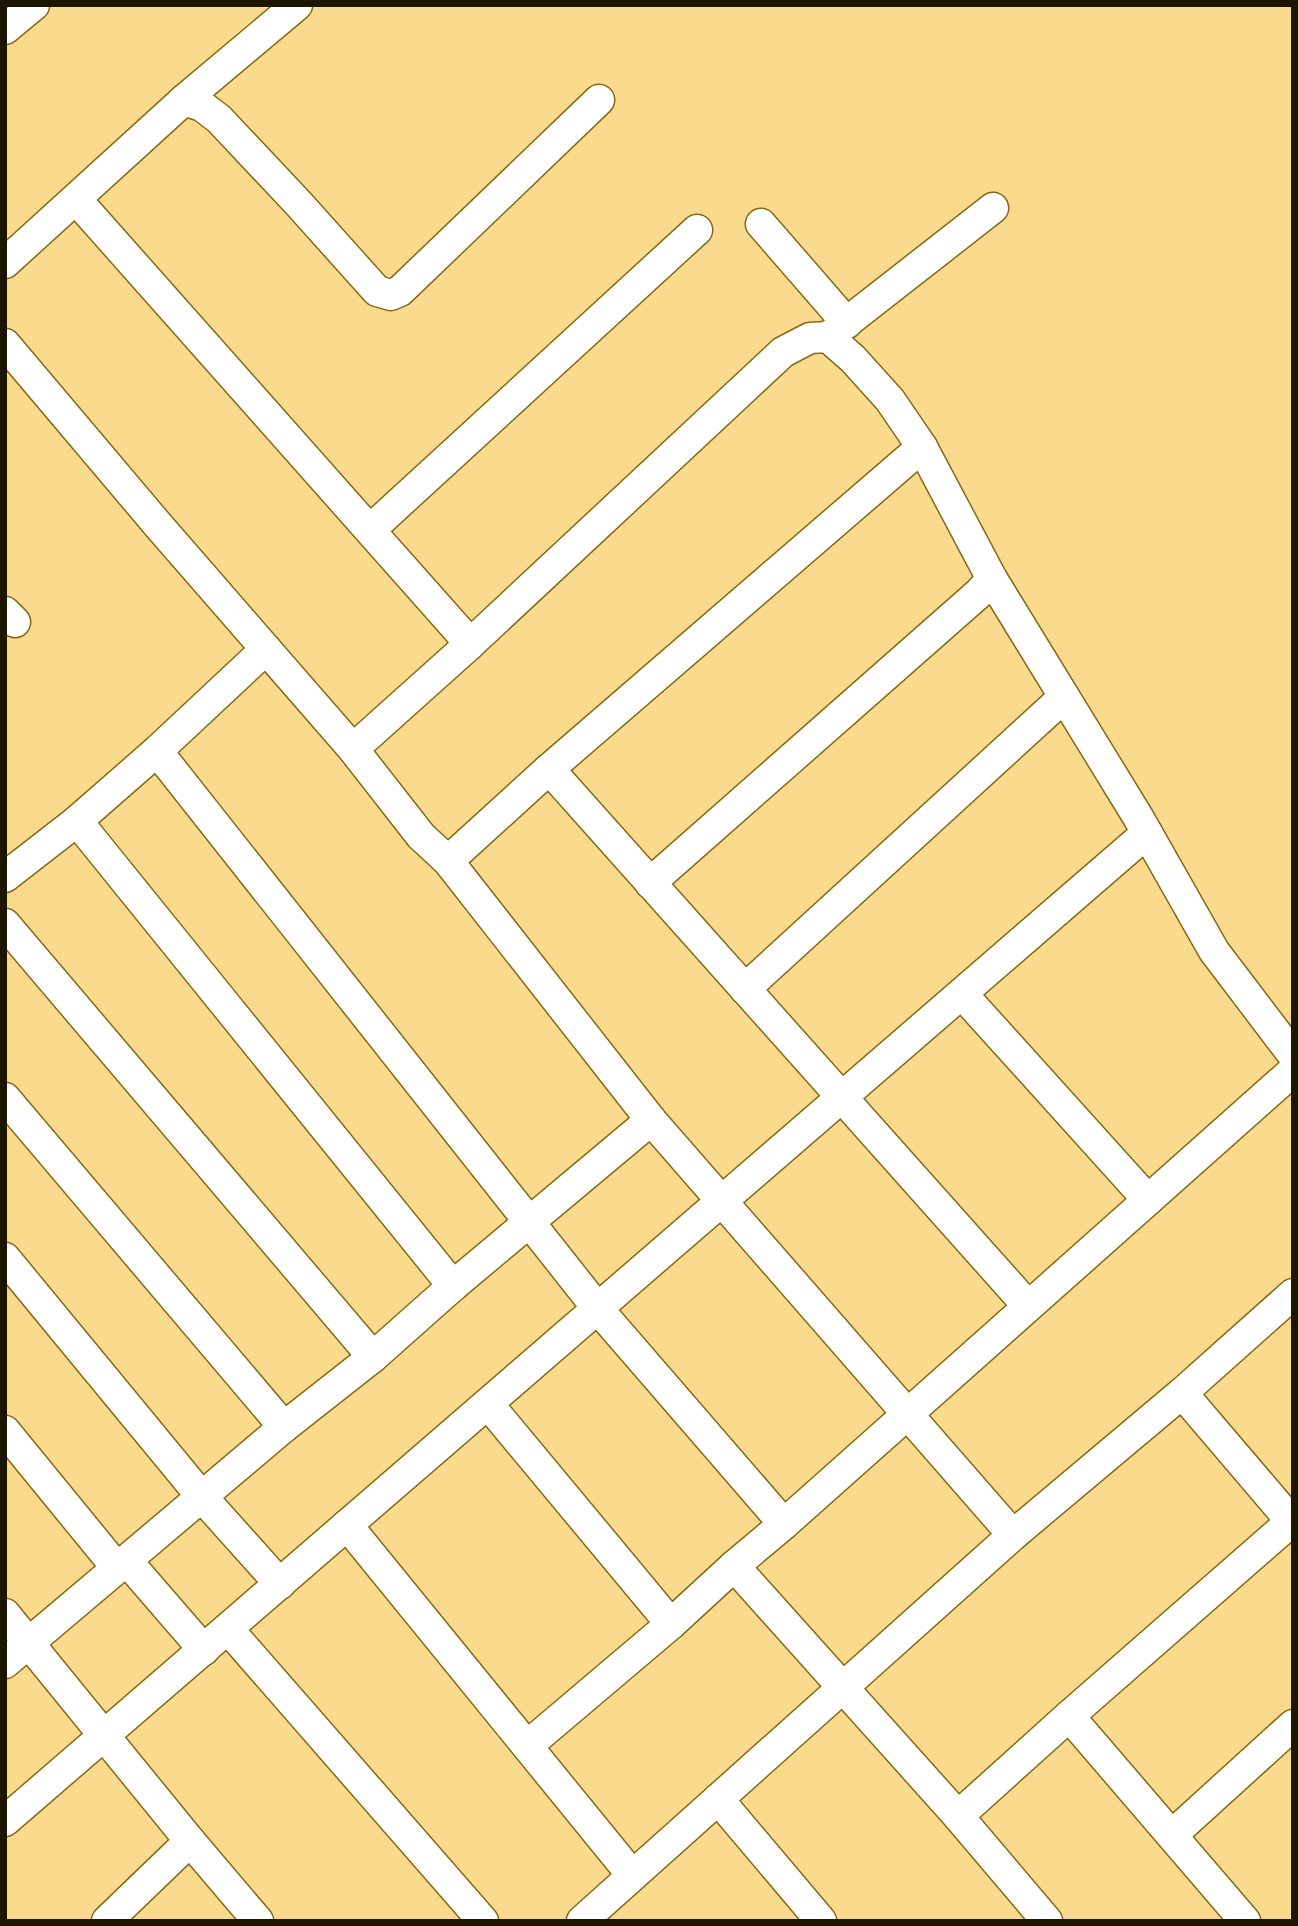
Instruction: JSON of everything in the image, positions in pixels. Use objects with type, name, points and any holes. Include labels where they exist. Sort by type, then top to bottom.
[{"type":"street","points":[[5,29],[34,5]]},
{"type":"street","points":[[5,263],[184,100],[297,5]]},
{"type":"street","points":[[184,100],[202,106],[219,119],[377,291],[391,295],[400,290],[599,100]]},
{"type":"street","points":[[73,202],[82,206],[469,645]]},
{"type":"street","points":[[353,749],[469,645],[783,352],[810,338],[837,330],[993,208]]},
{"type":"street","points":[[761,223],[837,330],[853,359],[890,400],[922,447],[992,579],[1147,833],[1213,951],[1293,1055]]},
{"type":"street","points":[[370,530],[697,230]]},
{"type":"street","points":[[5,344],[353,749],[421,836],[448,861],[651,1120],[1013,1535]]},
{"type":"street","points":[[448,861],[549,769],[922,447]]},
{"type":"street","points":[[650,883],[992,579]]},
{"type":"street","points":[[5,877],[78,821],[266,649]]},
{"type":"street","points":[[745,989],[1064,697]]},
{"type":"street","points":[[157,751],[598,1309],[784,1524]]},
{"type":"street","points":[[549,769],[1028,1306]]},
{"type":"street","points":[[78,821],[453,1286]]},
{"type":"street","points":[[5,1821],[1147,833]]},
{"type":"street","points":[[5,924],[373,1357]]},
{"type":"street","points":[[962,995],[1148,1200]]},
{"type":"street","points":[[527,1746],[671,1624],[1293,1071]]},
{"type":"street","points":[[5,1098],[284,1427]]},
{"type":"street","points":[[5,1663],[284,1427],[373,1357],[453,1286],[651,1120]]},
{"type":"street","points":[[5,1258],[202,1497],[280,1584]]},
{"type":"street","points":[[582,1921],[1013,1535],[1182,1393],[1293,1294]]},
{"type":"street","points":[[958,1816],[1292,1521],[1182,1393]]},
{"type":"street","points":[[488,1404],[671,1624]]},
{"type":"street","points":[[5,1431],[122,1564],[204,1650]]},
{"type":"street","points":[[347,1525],[632,1875]]},
{"type":"street","points":[[734,1566],[958,1816],[1047,1921]]},
{"type":"street","points":[[5,1614],[258,1921]]},
{"type":"street","points":[[229,1629],[483,1921]]},
{"type":"street","points":[[1069,1716],[1245,1921]]},
{"type":"street","points":[[1172,1835],[1293,1725]]},
{"type":"street","points":[[718,1800],[821,1921]]},
{"type":"street","points":[[107,1921],[190,1841]]}]
